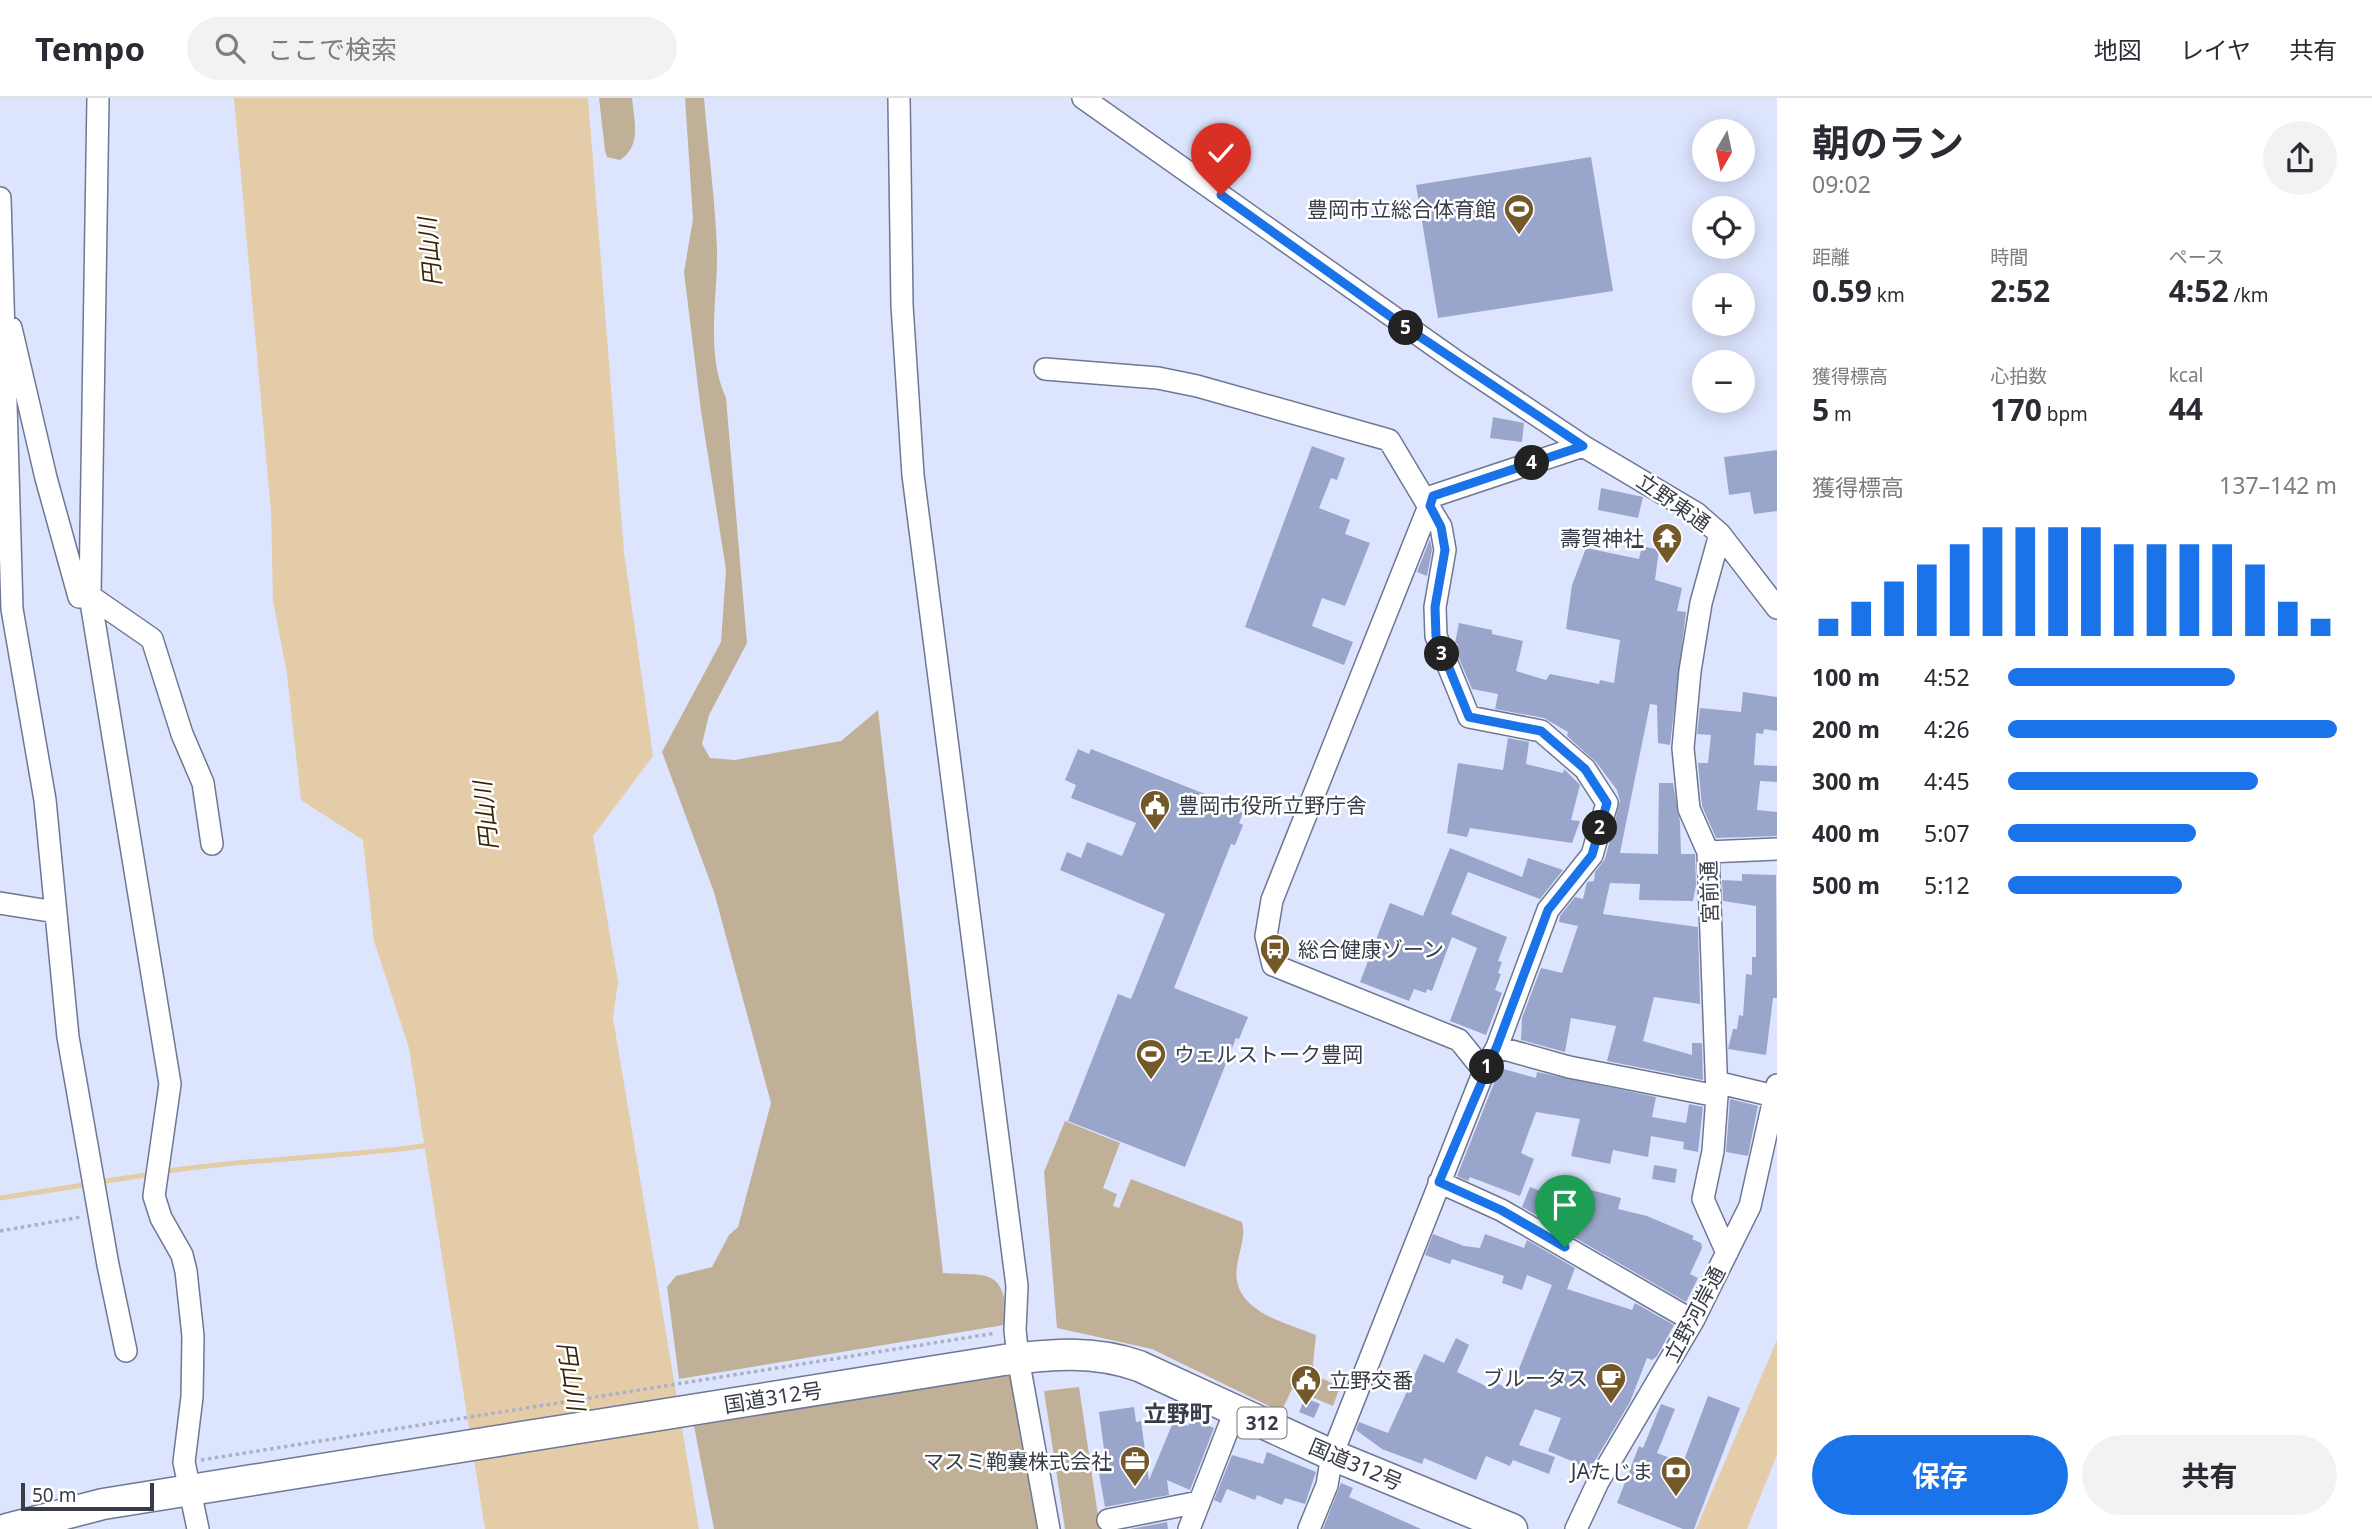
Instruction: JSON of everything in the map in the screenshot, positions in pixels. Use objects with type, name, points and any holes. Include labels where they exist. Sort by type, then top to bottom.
[{"type":"highway","name":"国道312号","points":[[7,1529],[58,1513],[196,1479],[1010,1350],[1110,1356],[1139,1366],[1332,1455],[1512,1529]]},
{"type":"street","points":[[98,98],[90,596],[170,1084],[154,1196],[161,1218],[182,1255],[186,1271],[193,1336],[192,1397],[184,1462],[196,1479],[198,1529]]},
{"type":"street","points":[[900,98],[902,305],[913,475],[1017,1286],[1015,1330],[1010,1350],[1049,1529]]},
{"type":"street","name":"立野東通","points":[[1083,98],[1410,331],[1583,446],[1696,513],[1720,534],[1777,608]]},
{"type":"street","points":[[0,198],[6,608],[45,800],[68,1037],[127,1351]]},
{"type":"street","points":[[1,292],[46,478],[79,597],[90,596],[152,639],[182,734],[203,783],[212,844]]},
{"type":"street","points":[[1045,369],[1158,378],[1184,383],[1389,440],[1441,527],[1445,550],[1435,607],[1436,636],[1469,717],[1541,731],[1585,769],[1607,803],[1592,855],[1548,910],[1497,1046],[1484,1071],[1439,1182],[1332,1455],[1327,1485],[1309,1529]]},
{"type":"street","points":[[1484,1071],[1460,1040],[1273,965],[1266,936],[1272,900],[1433,496],[1583,446]]},
{"type":"street","name":"宮前通","points":[[1720,534],[1701,603],[1690,671],[1683,748],[1689,809],[1708,852],[1717,1096],[1713,1151],[1703,1199],[1727,1253]]},
{"type":"street","points":[[1708,852],[1777,849]]},
{"type":"street","points":[[0,903],[56,912]]},
{"type":"street","points":[[1497,1046],[1569,1067],[1717,1096],[1720,1083],[1776,1090]]},
{"type":"street","name":"立野河岸通","points":[[1576,1529],[1598,1482],[1693,1321],[1750,1206],[1776,1090]]},
{"type":"street","points":[[1439,1182],[1501,1210],[1693,1321]]},
{"type":"street","points":[[1189,1529],[1235,1410]]},
{"type":"street","points":[[1108,1520],[1199,1502]]},
{"type":"path","points":[[0,1231],[99,1213]]},
{"type":"path","points":[[196,1479],[1010,1350]]},
{"type":"shaded area","points":[[599,98],[632,98],[634,140],[627,154],[620,160],[607,157]]},
{"type":"shaded area","points":[[685,98],[704,98],[717,249],[714,344],[726,398],[747,643],[709,715],[702,744],[710,758],[735,760],[841,741],[878,710],[943,1273],[974,1274],[992,1279],[1003,1293],[1010,1324],[679,1379],[667,1287],[676,1276],[712,1267],[729,1235],[738,1227],[771,1103],[714,892],[662,752],[721,642],[726,570],[701,411],[684,272],[693,219]]},
{"type":"shaded area","points":[[1065,1121],[1120,1143],[1103,1188],[1117,1194],[1113,1206],[1119,1208],[1131,1179],[1242,1222],[1243,1238],[1237,1281],[1242,1294],[1262,1312],[1316,1335],[1313,1364],[1319,1377],[1340,1387],[1333,1406],[1292,1389],[1281,1412],[1152,1349],[1057,1328],[1044,1172]]},
{"type":"shaded area","points":[[1011,1373],[1037,1529],[714,1529],[694,1426]]},
{"type":"shaded area","points":[[1079,1387],[1100,1529],[1065,1529],[1044,1391]]},
{"type":"water","name":"円山川","points":[[234,98],[588,98],[624,552],[653,756],[593,836],[618,982],[613,1018],[699,1529],[485,1529],[409,1048],[374,941],[363,840],[301,800],[287,674],[273,601],[271,512]]},
{"type":"water","points":[[1777,1340],[1777,1455],[1747,1529],[1696,1529]]},
{"type":"building","points":[[1591,157],[1613,291],[1438,318],[1416,185]]},
{"type":"building","points":[[1493,417],[1524,423],[1522,442],[1490,438]]},
{"type":"building","points":[[1312,446],[1345,458],[1337,480],[1331,478],[1319,508],[1350,520],[1345,534],[1370,543],[1345,606],[1322,598],[1312,626],[1353,642],[1344,665],[1245,627]]},
{"type":"building","points":[[1777,450],[1777,511],[1754,514],[1750,492],[1729,495],[1724,457]]},
{"type":"building","points":[[1601,488],[1643,497],[1638,518],[1598,510]]},
{"type":"building","points":[[1430,539],[1432,550],[1427,576],[1417,572]]},
{"type":"building","points":[[1642,546],[1659,550],[1655,580],[1682,588],[1677,611],[1686,612],[1670,745],[1658,743],[1657,705],[1650,704],[1620,853],[1658,854],[1659,783],[1673,783],[1680,822],[1681,854],[1695,854],[1696,885],[1693,901],[1639,900],[1640,884],[1610,883],[1603,914],[1698,927],[1700,1004],[1654,997],[1643,1041],[1692,1055],[1692,1043],[1702,1043],[1703,1080],[1607,1061],[1616,1026],[1571,1018],[1565,1052],[1521,1040],[1522,1018],[1541,968],[1562,973],[1578,926],[1559,922],[1560,916],[1575,897],[1583,899],[1587,882],[1594,881],[1595,872],[1605,859],[1620,801],[1617,790],[1596,762],[1567,736],[1568,732],[1544,718],[1495,709],[1498,694],[1472,689],[1456,651],[1458,644],[1455,643],[1459,623],[1492,630],[1492,634],[1523,641],[1516,671],[1546,680],[1550,674],[1599,684],[1600,680],[1614,683],[1620,640],[1566,629],[1572,585],[1586,548],[1639,559]]},
{"type":"building","points":[[1743,692],[1777,697],[1777,731],[1764,729],[1763,734],[1756,733],[1754,765],[1777,766],[1777,782],[1760,781],[1757,810],[1777,812],[1777,836],[1716,838],[1702,806],[1698,763],[1708,763],[1711,735],[1697,734],[1700,708],[1741,712]]},
{"type":"building","points":[[1508,738],[1529,742],[1526,764],[1563,773],[1564,769],[1580,785],[1571,820],[1580,821],[1572,843],[1470,828],[1467,837],[1447,833],[1458,763],[1503,770]]},
{"type":"building","points":[[1078,749],[1089,754],[1091,749],[1238,807],[1237,811],[1243,813],[1239,823],[1243,825],[1235,845],[1231,844],[1174,988],[1248,1017],[1239,1039],[1236,1038],[1185,1167],[1068,1121],[1118,994],[1131,999],[1165,914],[1060,870],[1067,852],[1081,858],[1087,842],[1122,856],[1136,823],[1071,798],[1076,785],[1065,780]]},
{"type":"building","points":[[1450,848],[1522,877],[1528,858],[1563,870],[1540,899],[1468,872],[1451,914],[1507,937],[1498,961],[1502,962],[1498,973],[1501,974],[1495,990],[1502,993],[1486,1035],[1450,1021],[1477,948],[1452,937],[1432,991],[1427,989],[1426,993],[1414,989],[1409,1001],[1360,982],[1390,903],[1423,916]]},
{"type":"building","points":[[1742,874],[1776,875],[1777,998],[1773,998],[1766,1055],[1728,1049],[1733,1029],[1737,1029],[1739,1015],[1743,1016],[1746,974],[1752,975],[1752,957],[1756,957],[1756,906],[1723,901],[1722,880],[1742,881]]},
{"type":"building","points":[[1500,1068],[1536,1078],[1537,1072],[1656,1097],[1652,1117],[1686,1123],[1689,1104],[1703,1107],[1698,1152],[1683,1149],[1684,1142],[1651,1136],[1648,1157],[1613,1150],[1610,1164],[1571,1156],[1580,1119],[1536,1112],[1521,1153],[1534,1159],[1520,1196],[1470,1177],[1468,1181],[1457,1176]]},
{"type":"building","points":[[1730,1099],[1758,1106],[1748,1156],[1726,1152]]},
{"type":"building","points":[[1654,1165],[1677,1169],[1675,1183],[1652,1179]]},
{"type":"building","points":[[1530,1187],[1554,1196],[1547,1213],[1582,1221],[1591,1190],[1621,1198],[1618,1209],[1647,1216],[1694,1236],[1692,1239],[1701,1243],[1702,1248],[1690,1274],[1698,1278],[1686,1302],[1522,1207]]},
{"type":"building","points":[[1433,1234],[1464,1246],[1480,1248],[1485,1234],[1524,1248],[1527,1240],[1575,1268],[1567,1289],[1632,1310],[1635,1303],[1674,1325],[1657,1356],[1652,1360],[1647,1358],[1630,1402],[1590,1469],[1548,1451],[1561,1418],[1535,1409],[1519,1445],[1555,1457],[1549,1474],[1513,1460],[1510,1466],[1486,1456],[1476,1480],[1424,1458],[1422,1464],[1382,1449],[1356,1430],[1359,1422],[1388,1433],[1424,1354],[1444,1363],[1456,1338],[1469,1345],[1457,1372],[1492,1389],[1493,1382],[1511,1389],[1552,1285],[1527,1275],[1522,1290],[1502,1283],[1504,1276],[1452,1259],[1450,1264],[1425,1255]]},
{"type":"building","points":[[1708,1396],[1740,1408],[1694,1529],[1683,1529],[1617,1503],[1639,1446],[1643,1448],[1661,1404],[1675,1409],[1657,1453],[1683,1463]]},
{"type":"building","points":[[1305,1398],[1320,1404],[1314,1418],[1299,1412]]},
{"type":"building","points":[[1134,1407],[1136,1422],[1141,1421],[1149,1480],[1174,1420],[1188,1426],[1191,1419],[1214,1428],[1190,1490],[1167,1480],[1169,1495],[1105,1507],[1099,1473],[1107,1472],[1099,1412]]},
{"type":"building","points":[[1267,1452],[1316,1472],[1305,1504],[1285,1498],[1282,1505],[1257,1495],[1255,1500],[1227,1489],[1221,1503],[1214,1500],[1232,1455],[1263,1464]]},
{"type":"building","points":[[1341,1483],[1353,1488],[1349,1497],[1421,1529],[1323,1529]]},
{"type":"building","points":[[1167,1522],[1168,1529],[1130,1529]]},
{"type":"waterway","points":[[162,1172],[430,1145]]},
{"type":"waterway","points":[[100,1182],[152,1174]]},
{"type":"waterway","points":[[0,1198],[90,1184]]},
{"type":"place","name":"豊岡市立総合体育館","points":[[1519,236]]},
{"type":"place","name":"壽賀神社","points":[[1667,565]]},
{"type":"place","name":"豊岡市役所立野庁舎","points":[[1155,832]]},
{"type":"place","name":"総合健康ゾーン","points":[[1275,976]]},
{"type":"place","name":"ウェルストーク豊岡","points":[[1151,1081]]},
{"type":"place","name":"ブルータス","points":[[1611,1405]]},
{"type":"place","name":"立野交番","points":[[1306,1407]]},
{"type":"place","name":"マスミ鞄嚢株式会社","points":[[1135,1488]]},
{"type":"place","name":"JAたじま","points":[[1676,1498]]},
{"type":"district","name":"立野町","points":[[1178,1413]]},
{"type":"route","points":[[1221,195],[1401,324],[1583,446],[1433,496],[1430,506],[1441,527],[1445,550],[1435,607],[1436,636],[1469,717],[1541,731],[1585,769],[1607,803],[1592,855],[1548,910],[1497,1046],[1484,1071],[1439,1182],[1501,1210],[1565,1247]]}]
